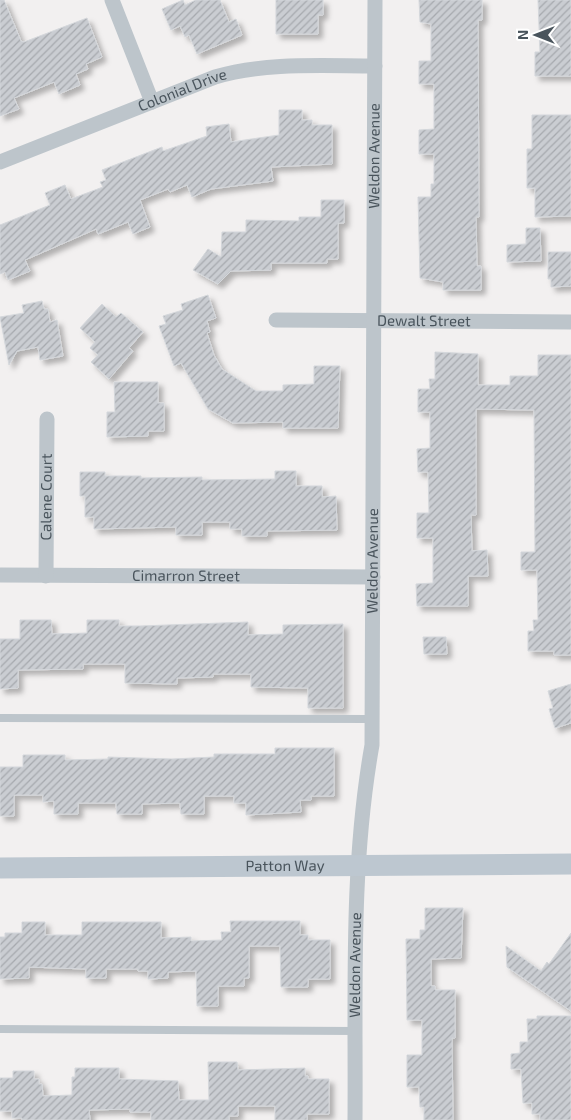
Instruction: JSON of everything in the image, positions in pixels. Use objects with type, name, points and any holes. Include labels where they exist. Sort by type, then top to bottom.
[{"type":"street","points":[[112,0],[152,102]]},
{"type":"street","name":"Weldon Avenue","points":[[355,1120],[356,866],[363,794],[372,745],[375,0]]},
{"type":"street","name":"Colonial Drive","points":[[0,162],[239,70],[265,66],[375,66]]},
{"type":"street","name":"Dewalt Street","points":[[276,320],[571,322]]},
{"type":"street","name":"Calene Court","points":[[46,576],[47,419]]},
{"type":"street","name":"Cimarron Street","points":[[0,575],[373,577]]},
{"type":"street","name":"Patton Way","points":[[0,868],[571,864]]},
{"type":"lane","points":[[0,718],[372,719]]},
{"type":"lane","points":[[0,1029],[356,1031]]},
{"type":"building","points":[[0,0],[4,0],[21,41],[24,42],[87,18],[102,57],[86,64],[88,69],[76,74],[80,85],[59,94],[54,82],[14,98],[19,109],[0,116]]},
{"type":"building","points":[[183,0],[185,5],[196,0],[220,0],[229,22],[236,19],[242,35],[197,54],[189,35],[185,37],[180,26],[171,30],[162,9]]},
{"type":"building","points":[[276,0],[323,0],[323,15],[318,15],[318,34],[276,34]]},
{"type":"building","points":[[419,0],[482,0],[482,20],[478,20],[479,217],[476,217],[477,266],[481,266],[481,290],[443,290],[443,282],[420,278],[418,197],[431,197],[431,184],[434,184],[434,154],[419,154],[419,130],[434,129],[434,84],[419,84],[419,61],[431,61],[431,24],[420,22]]},
{"type":"building","points":[[538,0],[571,0],[571,76],[535,76],[535,52],[540,52]]},
{"type":"building","points":[[279,110],[302,110],[302,120],[312,120],[312,125],[332,125],[332,164],[271,167],[273,181],[211,189],[192,197],[187,185],[170,192],[168,189],[140,200],[150,227],[133,234],[128,222],[98,234],[96,229],[25,260],[30,271],[8,280],[5,272],[0,274],[0,225],[50,205],[45,193],[65,185],[71,199],[103,187],[100,182],[106,180],[102,170],[162,147],[163,151],[207,136],[206,127],[229,124],[231,142],[279,135]]},
{"type":"building","points":[[532,115],[571,115],[571,216],[535,217],[535,188],[527,188],[527,149],[532,149]]},
{"type":"building","points":[[321,200],[344,200],[344,223],[338,223],[338,259],[327,259],[327,263],[271,263],[271,270],[231,271],[218,284],[193,270],[208,249],[221,257],[222,232],[246,232],[246,220],[299,221],[299,217],[321,217]]},
{"type":"building","points":[[526,228],[540,228],[541,261],[507,262],[507,245],[526,244]]},
{"type":"building","points":[[548,252],[571,252],[571,286],[551,287],[551,279],[548,279]]},
{"type":"building","points":[[208,295],[216,318],[207,321],[210,332],[207,333],[214,355],[222,369],[256,391],[283,391],[283,385],[314,384],[314,366],[340,366],[338,428],[283,428],[283,422],[233,423],[208,409],[181,363],[174,366],[159,326],[166,324],[163,316],[183,310],[181,304]]},
{"type":"building","points":[[42,301],[44,309],[48,309],[50,322],[57,320],[63,356],[40,360],[38,347],[17,351],[9,365],[0,317],[24,313],[22,305]]},
{"type":"building","points":[[102,304],[116,317],[121,313],[143,332],[129,348],[133,351],[109,379],[91,362],[98,355],[90,348],[95,342],[80,328]]},
{"type":"building","points":[[435,352],[478,354],[478,385],[510,385],[510,376],[538,376],[538,355],[571,355],[571,655],[554,655],[554,651],[528,651],[528,631],[534,631],[533,620],[538,620],[537,570],[521,570],[521,552],[535,552],[534,410],[476,409],[476,515],[471,515],[472,551],[487,550],[488,576],[468,576],[468,606],[417,606],[416,584],[433,583],[433,538],[417,538],[417,513],[429,513],[428,472],[418,472],[417,449],[430,448],[430,412],[418,412],[418,389],[430,389],[429,379],[435,379]]},
{"type":"building","points":[[114,382],[158,382],[158,403],[164,403],[164,431],[148,431],[148,436],[107,437],[107,412],[115,412]]},
{"type":"building","points":[[275,471],[296,471],[296,486],[322,486],[322,497],[336,496],[337,530],[267,531],[267,536],[242,536],[242,529],[230,529],[230,522],[202,522],[202,535],[176,535],[176,527],[94,529],[94,517],[85,517],[85,496],[80,496],[80,472],[105,472],[105,476],[141,476],[141,478],[202,477],[202,480],[275,479]]},
{"type":"building","points":[[20,620],[51,620],[52,634],[87,633],[87,620],[119,620],[119,626],[248,622],[248,635],[283,634],[283,625],[343,624],[343,708],[308,708],[308,688],[251,687],[251,674],[213,674],[213,677],[177,678],[177,684],[125,683],[125,664],[83,664],[83,669],[18,670],[18,688],[0,689],[0,639],[20,639]]},
{"type":"building","points":[[423,637],[446,637],[447,654],[424,654]]},
{"type":"building","points":[[571,684],[571,723],[555,728],[549,709],[553,708],[548,691]]},
{"type":"building","points":[[275,748],[334,748],[334,796],[311,796],[311,800],[300,800],[301,812],[246,815],[246,803],[234,803],[234,796],[204,796],[204,814],[181,814],[180,803],[142,804],[142,814],[117,814],[116,803],[78,803],[78,814],[54,814],[54,801],[43,802],[43,795],[14,795],[14,816],[0,816],[0,767],[23,767],[23,755],[65,755],[65,760],[108,759],[108,757],[172,759],[214,757],[214,754],[275,754]]},
{"type":"building","points":[[425,908],[463,908],[461,958],[431,959],[431,986],[435,986],[435,990],[455,990],[455,1038],[452,1038],[453,1120],[424,1120],[424,1107],[420,1107],[419,1087],[407,1087],[407,1055],[422,1055],[422,1020],[407,1020],[406,939],[420,939],[420,930],[425,930]]},
{"type":"building","points":[[230,921],[300,921],[300,935],[308,935],[308,940],[330,940],[330,979],[308,979],[308,987],[281,987],[280,946],[249,946],[249,978],[244,978],[244,986],[218,986],[218,1006],[197,1006],[196,971],[168,972],[168,978],[148,979],[148,971],[138,971],[138,969],[106,969],[106,978],[86,978],[86,969],[29,967],[29,978],[0,979],[0,937],[5,937],[5,933],[22,933],[22,922],[45,922],[45,935],[82,935],[82,922],[161,922],[161,938],[191,937],[191,941],[222,940],[221,932],[231,932]]},
{"type":"building","points":[[571,933],[571,1011],[507,967],[506,946],[541,971],[547,962],[549,964]]},
{"type":"building","points":[[537,1016],[571,1016],[571,1120],[540,1120],[540,1114],[532,1114],[532,1103],[523,1103],[521,1069],[511,1069],[511,1054],[520,1053],[520,1042],[528,1042],[527,1019],[537,1019]]},
{"type":"building","points":[[208,1062],[237,1062],[238,1070],[305,1068],[305,1076],[308,1076],[308,1079],[329,1079],[329,1114],[307,1114],[307,1120],[275,1120],[275,1106],[238,1106],[238,1116],[229,1116],[229,1120],[151,1120],[151,1112],[130,1112],[130,1109],[89,1110],[90,1120],[22,1120],[22,1118],[12,1118],[12,1111],[0,1111],[0,1078],[13,1078],[13,1071],[34,1071],[34,1079],[39,1079],[39,1084],[42,1084],[43,1096],[72,1095],[72,1077],[75,1077],[75,1068],[119,1068],[119,1079],[178,1081],[179,1100],[209,1100]]}]
